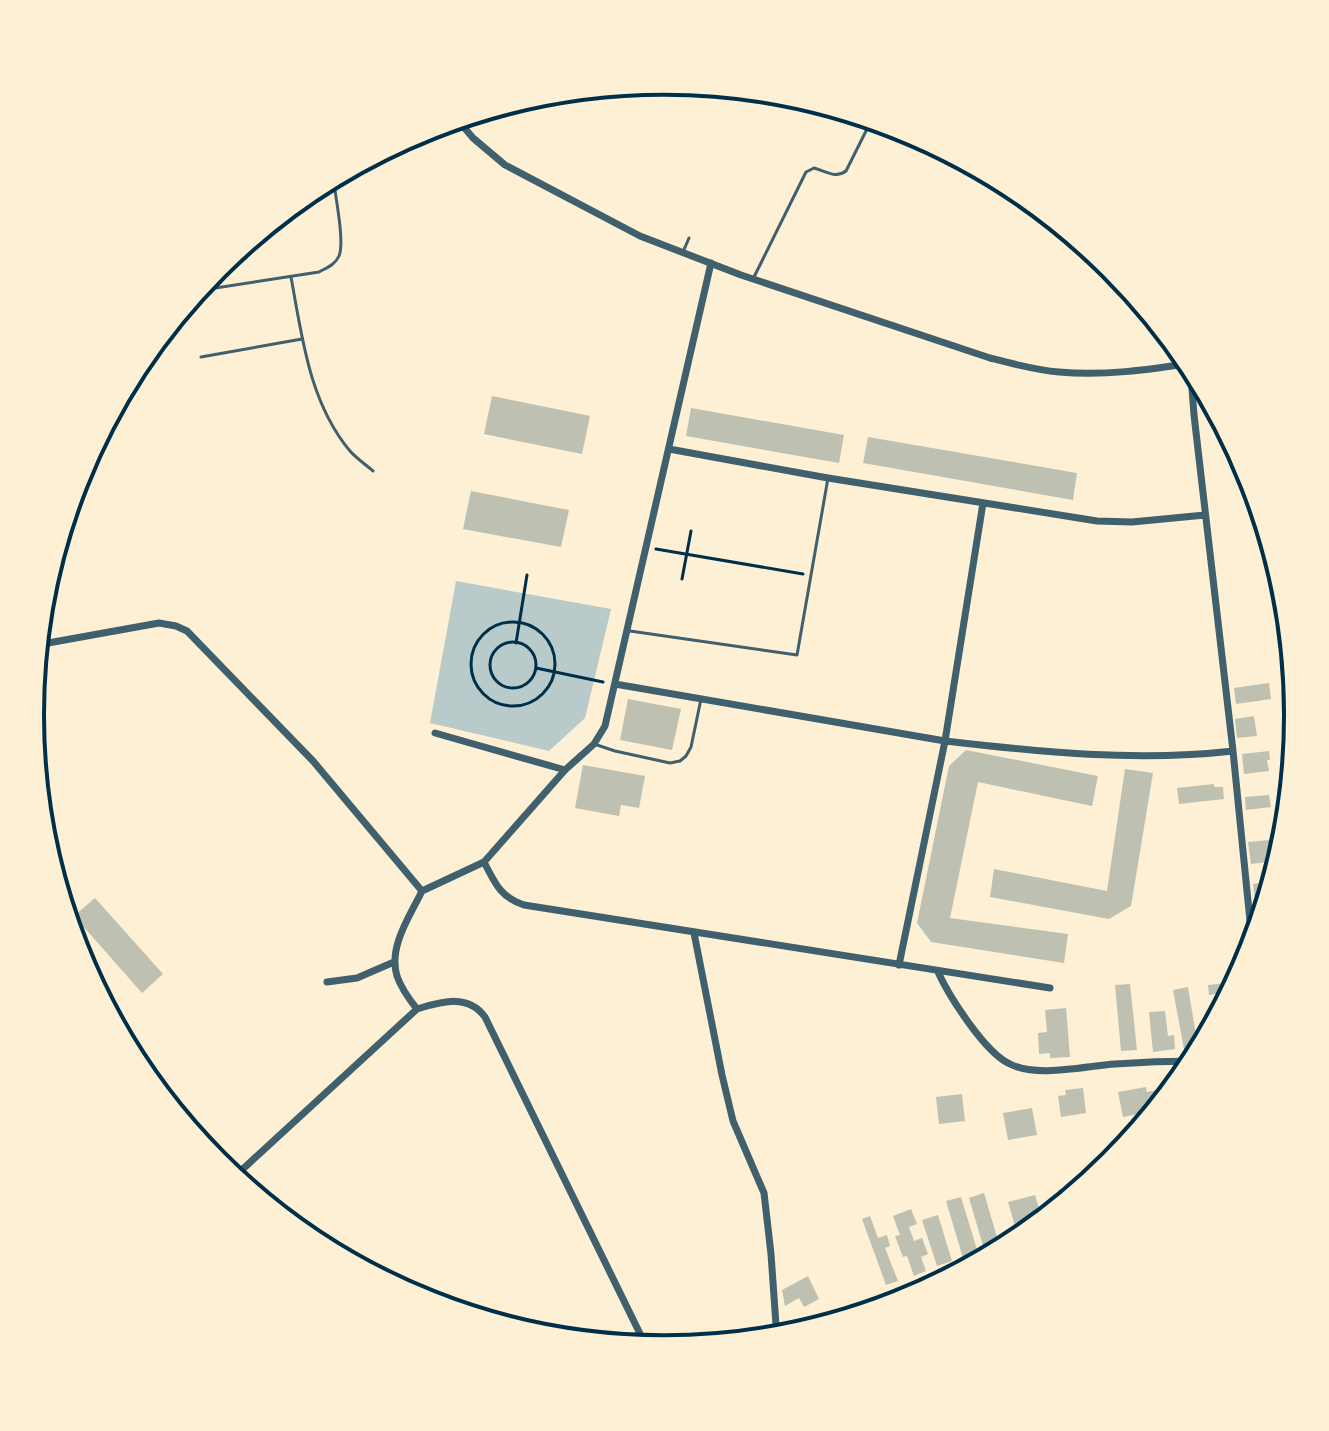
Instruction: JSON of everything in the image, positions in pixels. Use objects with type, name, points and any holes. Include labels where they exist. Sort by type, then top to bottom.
[{"type":"street","points":[[465,128],[488,152],[516,172],[640,236],[753,279],[1024,367],[1101,374],[1176,365]]},
{"type":"street","points":[[417,1009],[397,977],[394,962],[398,942],[422,891],[484,862],[565,770],[594,744],[605,726],[711,263]]},
{"type":"street","points":[[1194,392],[1250,921]]},
{"type":"street","points":[[669,449],[1097,521],[1132,522],[1205,515]]},
{"type":"street","points":[[899,965],[945,741],[983,503]]},
{"type":"street","points":[[48,643],[159,623],[187,631],[313,761],[422,891]]},
{"type":"street","points":[[615,684],[945,741],[1122,755],[1197,755],[1233,751]]},
{"type":"street","points":[[435,733],[565,770]]},
{"type":"street","points":[[484,862],[505,896],[524,905],[1050,988]]},
{"type":"street","points":[[694,933],[733,1121],[764,1193],[776,1326]]},
{"type":"street","points":[[327,982],[357,978],[394,962]]},
{"type":"street","points":[[938,972],[958,1007],[990,1048],[1012,1066],[1034,1070],[1179,1061]]},
{"type":"street","points":[[242,1170],[417,1009],[440,1003],[471,1004],[485,1017],[641,1335]]},
{"type":"lane","points":[[753,279],[806,172],[814,168],[836,176],[846,171],[867,129]]},
{"type":"lane","points":[[215,288],[319,272],[333,265],[340,255],[341,241],[335,190]]},
{"type":"lane","points":[[683,252],[689,238]]},
{"type":"lane","points":[[291,277],[302,339],[320,402],[351,453],[373,471]]},
{"type":"lane","points":[[201,357],[302,339]]},
{"type":"lane","points":[[626,630],[797,655],[828,478]]},
{"type":"lane","points":[[594,744],[670,763],[680,761],[691,747],[701,699]]},
{"type":"path","points":[[682,579],[691,531]]},
{"type":"path","points":[[646,547],[810,576]]},
{"type":"path","points":[[516,643],[527,575]]},
{"type":"path","points":[[508,622],[521,623],[534,627],[544,635],[555,659],[555,672],[542,695],[519,706],[505,706],[483,693],[475,682],[471,670],[472,656],[476,644],[495,626],[508,622]]},
{"type":"path","points":[[516,643],[529,649],[536,668],[533,676],[522,686],[507,687],[491,672],[492,657],[502,646],[516,643]]},
{"type":"path","points":[[536,668],[615,684]]},
{"type":"shaded area","points":[[456,581],[611,609],[585,718],[549,751],[430,723]]},
{"type":"building","points":[[492,396],[590,416],[582,454],[484,434]]},
{"type":"building","points":[[691,408],[844,435],[839,463],[686,436]]},
{"type":"building","points":[[868,437],[1077,473],[1073,500],[863,463]]},
{"type":"building","points":[[471,491],[569,510],[561,547],[463,529]]},
{"type":"building","points":[[1269,683],[1271,699],[1236,704],[1234,688]]},
{"type":"building","points":[[628,699],[681,709],[672,750],[620,740]]},
{"type":"building","points":[[1254,716],[1257,736],[1237,738],[1235,719]]},
{"type":"building","points":[[966,750],[1098,776],[1092,806],[978,782],[950,918],[1068,934],[1064,963],[931,942],[917,923],[949,766]]},
{"type":"building","points":[[1269,751],[1269,771],[1244,774],[1242,754]]},
{"type":"building","points":[[583,765],[645,776],[639,808],[621,805],[619,816],[575,808]]},
{"type":"building","points":[[1125,769],[1153,773],[1131,906],[1109,919],[990,897],[994,869],[1107,891]]},
{"type":"building","points":[[1214,784],[1214,787],[1223,787],[1224,799],[1179,804],[1177,788]]},
{"type":"building","points":[[1269,795],[1271,807],[1246,810],[1245,797]]},
{"type":"building","points":[[1272,840],[1267,862],[1251,864],[1248,842]]},
{"type":"building","points":[[1262,883],[1256,903],[1253,884]]},
{"type":"building","points":[[95,898],[163,974],[142,993],[80,923],[77,914]]},
{"type":"building","points":[[1224,983],[1219,993],[1209,995],[1208,985]]},
{"type":"building","points":[[1130,984],[1137,1050],[1121,1051],[1115,985]]},
{"type":"building","points":[[1188,987],[1196,1035],[1187,1049],[1184,1049],[1173,990]]},
{"type":"building","points":[[1066,1008],[1070,1057],[1050,1058],[1050,1053],[1039,1054],[1038,1033],[1047,1032],[1045,1010]]},
{"type":"building","points":[[1165,1011],[1168,1036],[1174,1035],[1175,1049],[1153,1052],[1149,1012]]},
{"type":"building","points":[[1146,1087],[1147,1092],[1159,1090],[1140,1113],[1123,1117],[1118,1092]]},
{"type":"building","points":[[1083,1088],[1086,1113],[1061,1117],[1058,1096],[1066,1095],[1065,1090]]},
{"type":"building","points":[[962,1094],[965,1121],[939,1124],[936,1097]]},
{"type":"building","points":[[1032,1108],[1037,1135],[1008,1140],[1003,1113]]},
{"type":"building","points":[[984,1193],[997,1239],[984,1247],[969,1198]]},
{"type":"building","points":[[1035,1195],[1039,1210],[1015,1227],[1008,1202]]},
{"type":"building","points":[[961,1197],[978,1251],[970,1256],[963,1258],[946,1201]]},
{"type":"building","points":[[911,1209],[917,1224],[909,1227],[914,1241],[922,1238],[928,1254],[921,1257],[926,1271],[914,1276],[895,1236],[900,1235],[893,1216]]},
{"type":"building","points":[[938,1215],[952,1261],[937,1266],[922,1220]]},
{"type":"building","points":[[870,1216],[878,1238],[887,1235],[890,1246],[885,1248],[898,1281],[886,1285],[862,1219]]},
{"type":"building","points":[[808,1276],[819,1299],[804,1307],[799,1298],[785,1306],[782,1290]]}]
